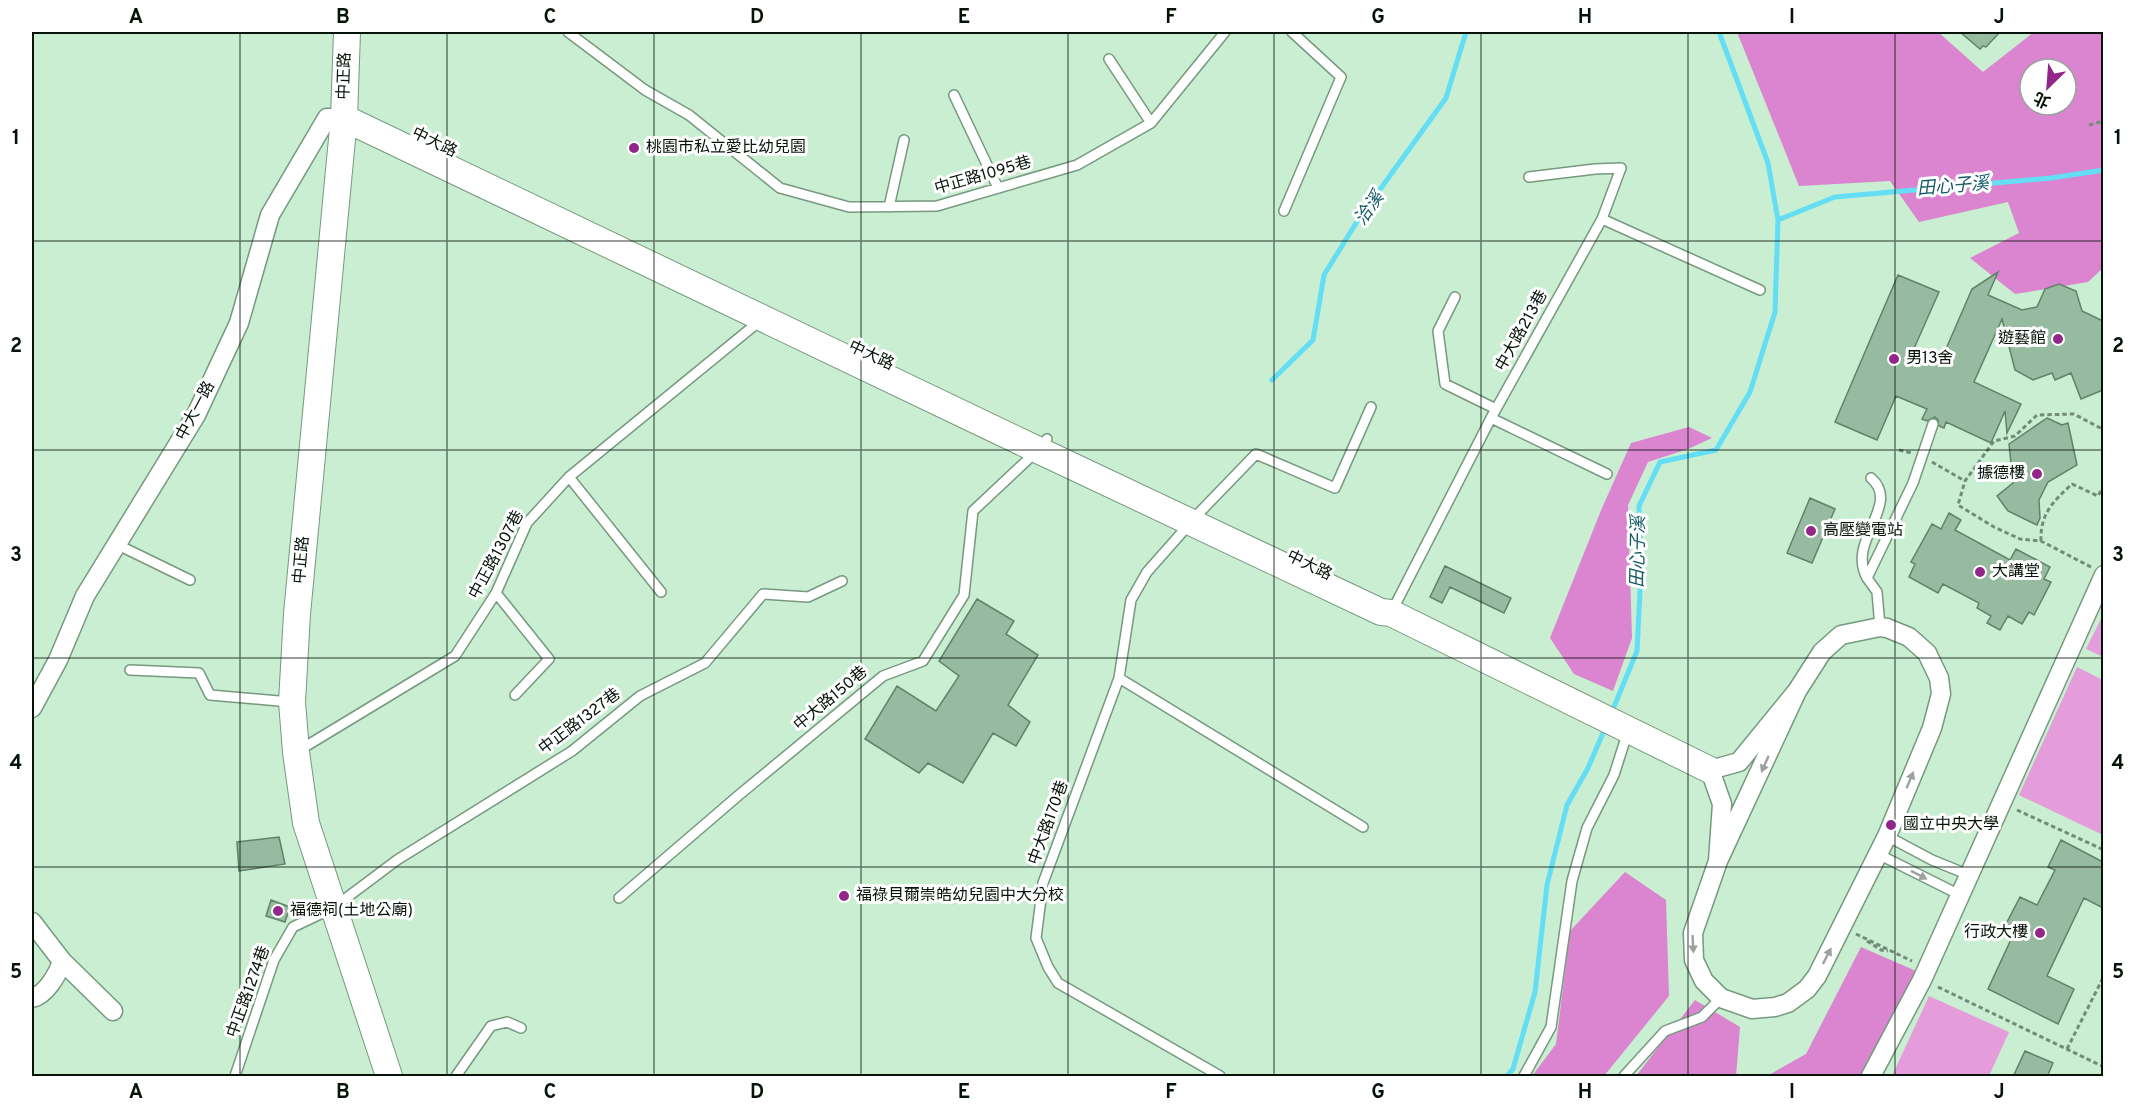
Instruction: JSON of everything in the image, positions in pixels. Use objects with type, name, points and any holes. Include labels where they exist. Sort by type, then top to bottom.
[{"type":"street","name":"中正路","points":[[347,32],[344,118],[297,614],[292,702],[306,823],[389,1077]]},
{"type":"street","name":"中大一路","points":[[32,708],[58,660],[86,596],[196,415],[239,323],[270,215],[327,118],[344,118]]},
{"type":"street","name":"中大路","points":[[344,118],[767,313],[1196,517],[1381,612],[1391,613],[1710,770]]},
{"type":"street","points":[[1871,1077],[1925,974],[2002,802],[2098,572]]},
{"type":"street","points":[[1718,861],[1722,804],[1710,770],[1739,762],[1797,691],[1822,652],[1841,635],[1880,627],[1909,637],[1927,653],[1939,678],[1941,694],[1932,728],[1887,836],[1816,976],[1807,989],[1788,1003],[1775,1007],[1752,1009],[1721,998],[1704,981],[1694,960],[1692,933],[1718,861],[1797,691]]},
{"type":"street","points":[[32,922],[62,961],[113,1011]]},
{"type":"street","points":[[32,998],[37,997],[51,982],[58,973],[62,961]]},
{"type":"lane","name":"中正路1095巷","points":[[568,32],[645,90],[689,115],[780,188],[849,207],[937,206],[1077,165],[1151,123],[1225,32]]},
{"type":"lane","points":[[1284,211],[1341,77],[1292,32]]},
{"type":"lane","points":[[1109,59],[1151,123]]},
{"type":"lane","points":[[954,95],[998,188]]},
{"type":"lane","points":[[889,207],[904,140]]},
{"type":"lane","name":"中大路213巷","points":[[1391,613],[1494,413],[1602,219],[1622,168],[1529,177]]},
{"type":"lane","points":[[1602,219],[1760,290]]},
{"type":"lane","points":[[1455,297],[1438,331],[1445,384],[1607,474]]},
{"type":"lane","name":"中正路1307巷","points":[[296,752],[455,656],[496,593],[527,523],[569,477],[767,313]]},
{"type":"lane","name":"中大路170巷","points":[[1220,1077],[1058,983],[1048,967],[1036,938],[1043,883],[1119,678],[1131,600],[1147,572],[1256,454],[1335,488],[1371,407]]},
{"type":"lane","points":[[1867,578],[1913,483],[1932,424]]},
{"type":"lane","name":"中大路150巷","points":[[619,898],[883,676],[923,661],[964,595],[973,511],[1042,445]]},
{"type":"lane","points":[[569,477],[661,592]]},
{"type":"lane","points":[[1871,478],[1880,485],[1882,501],[1863,547],[1860,567],[1877,592],[1880,627]]},
{"type":"lane","points":[[116,544],[190,580]]},
{"type":"lane","name":"中正路1327巷","points":[[333,908],[397,860],[572,750],[640,696],[705,663],[763,594],[808,597],[842,581]]},
{"type":"lane","points":[[496,593],[549,658],[515,694]]},
{"type":"lane","points":[[130,670],[199,673],[210,695],[292,702]]},
{"type":"lane","points":[[1119,678],[1363,828]]},
{"type":"lane","points":[[1524,1077],[1551,1027],[1572,880],[1587,828],[1614,775],[1624,729]]},
{"type":"lane","points":[[1887,836],[1932,860],[1969,875]]},
{"type":"lane","points":[[1878,854],[1960,895]]},
{"type":"lane","name":"中正路1274巷","points":[[235,1077],[274,960],[288,935],[293,927],[333,908]]},
{"type":"lane","points":[[1624,1077],[1665,1031],[1702,1017],[1721,998]]},
{"type":"lane","points":[[456,1077],[491,1026],[507,1022],[521,1028]]},
{"type":"path","points":[[2089,125],[2103,121]]},
{"type":"path","points":[[2098,572],[2041,541],[2020,539],[1994,527],[1958,505],[1965,481],[1995,441],[2015,436],[2037,415],[2074,414],[2103,430]]},
{"type":"path","points":[[2041,541],[2040,530],[2049,506],[2073,483],[2098,496],[2103,485]]},
{"type":"path","points":[[2002,802],[2103,850]]},
{"type":"path","points":[[1891,951],[1881,950],[1863,938],[1891,951],[1925,974],[2103,1067]]},
{"type":"path","points":[[2067,1049],[2103,976]]},
{"type":"shaded area","points":[[1737,32],[1938,32],[1983,72],[2034,32],[2103,32],[2103,268],[2088,282],[2015,294],[1970,258],[2019,233],[2008,202],[1919,222],[1890,181],[1799,186]]},
{"type":"shaded area","points":[[1689,427],[1712,438],[1688,449],[1648,462],[1628,505],[1632,638],[1613,691],[1574,674],[1550,638],[1602,508],[1631,443]]},
{"type":"shaded area","points":[[2104,615],[2103,657],[2086,649]]},
{"type":"shaded area","points":[[2077,667],[2103,680],[2103,835],[2019,795]]},
{"type":"shaded area","points":[[1625,872],[1666,900],[1669,996],[1604,1076],[1532,1076],[1556,1044],[1570,931]]},
{"type":"shaded area","points":[[1861,947],[1916,971],[1868,1076],[1767,1076],[1806,1054]]},
{"type":"shaded area","points":[[1929,996],[2009,1032],[1989,1076],[1892,1076]]},
{"type":"shaded area","points":[[1695,1000],[1740,1027],[1736,1076],[1636,1076]]},
{"type":"building","points":[[1960,32],[2000,32],[1986,47],[1983,46],[1980,49]]},
{"type":"building","name":"男13舍","points":[[1998,272],[1988,295],[2022,310],[2037,307],[2045,289],[2059,284],[2076,291],[2082,311],[2103,321],[2103,390],[2081,399],[2071,373],[2055,380],[2052,373],[2033,380],[2015,370],[2002,319],[1974,382],[2021,404],[2007,433],[2005,411],[1991,443],[1946,422],[1944,428],[1939,426],[1935,417],[1927,421],[1922,419],[1927,409],[1896,396],[1877,440],[1835,422],[1898,275],[1939,292],[1912,353],[1939,365],[1972,289]]},
{"type":"building","name":"據德樓","points":[[2047,418],[2062,425],[2068,423],[2077,465],[2048,482],[2039,500],[2040,518],[2037,525],[2008,511],[1997,496],[2013,483],[2009,444]]},
{"type":"building","name":"高壓變電站","points":[[1810,498],[1835,509],[1812,563],[1787,553]]},
{"type":"building","name":"大講堂","points":[[1949,513],[1961,520],[1955,530],[2010,560],[2016,549],[2050,567],[2044,579],[2051,582],[2034,615],[2029,612],[2022,624],[2008,616],[2000,630],[1987,623],[1991,616],[1977,608],[1979,603],[1943,584],[1938,593],[1909,577],[1915,564],[1911,562],[1932,524],[1941,529]]},
{"type":"building","points":[[1445,566],[1511,598],[1504,613],[1450,587],[1442,603],[1430,597]]},
{"type":"building","points":[[977,599],[1014,621],[1006,634],[1038,655],[1008,705],[1030,722],[1016,746],[993,733],[963,783],[928,763],[919,773],[865,739],[897,686],[936,711],[959,676],[939,661]]},
{"type":"building","points":[[279,837],[285,864],[239,871],[237,842]]},
{"type":"building","name":"行政大樓","points":[[2061,840],[2103,862],[2103,908],[2084,898],[2047,976],[2074,989],[2058,1024],[1988,989],[2014,933],[2004,928],[2020,897],[2037,905],[2055,870],[2048,867]]},
{"type":"building","name":"福德祠(土地公廟)","points":[[271,900],[290,907],[285,922],[266,916]]},
{"type":"building","points":[[2025,1051],[2053,1063],[2047,1077],[2013,1077]]},
{"type":"waterway","name":"洽溪","points":[[1272,380],[1313,340],[1324,275],[1358,220],[1446,98],[1466,32]]},
{"type":"waterway","name":"洽溪","points":[[1719,32],[1768,163],[1778,220]]},
{"type":"waterway","name":"田心子溪","points":[[1611,714],[1637,651],[1641,571],[1639,506],[1660,462],[1716,450],[1750,392],[1775,312],[1778,220],[1835,197],[2051,178],[2104,170]]},
{"type":"waterway","name":"田心子溪","points":[[1507,1076],[1513,1069],[1535,992],[1547,885],[1567,805],[1588,768],[1606,726]]},
{"type":"place","name":"桃園市私立愛比幼兒園","points":[[634,148]]},
{"type":"place","name":"遊藝館","points":[[2058,339]]},
{"type":"place","name":"男13舍","points":[[1894,359]]},
{"type":"place","name":"據德樓","points":[[2037,474]]},
{"type":"place","name":"高壓變電站","points":[[1811,531]]},
{"type":"place","name":"大講堂","points":[[1980,572]]},
{"type":"place","name":"國立中央大學","points":[[1891,825]]},
{"type":"place","name":"福祿貝爾崇皓幼兒園中大分校","points":[[844,896]]},
{"type":"place","name":"福德祠(土地公廟)","points":[[278,911]]},
{"type":"place","name":"行政大樓","points":[[2040,933]]}]
